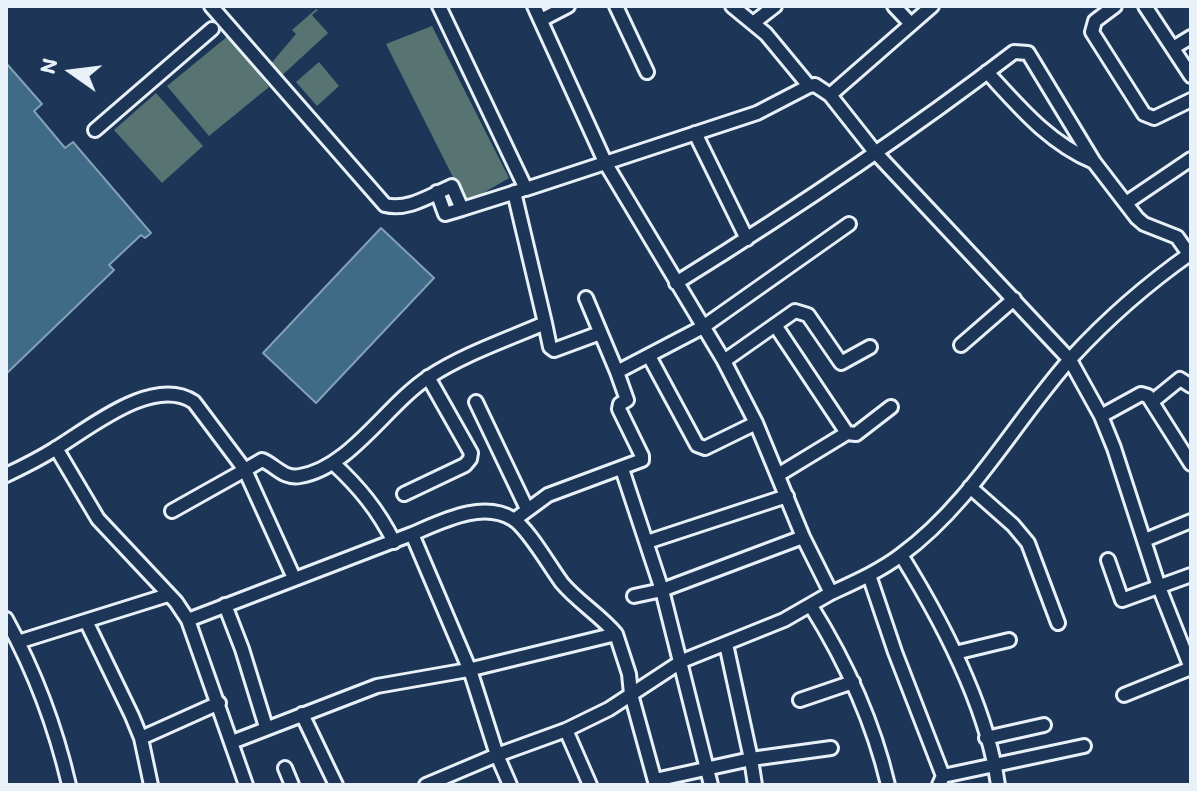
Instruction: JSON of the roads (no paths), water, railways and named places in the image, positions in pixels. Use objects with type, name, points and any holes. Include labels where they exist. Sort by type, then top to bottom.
[{"type":"street","points":[[211,6],[218,24],[385,205],[397,208],[416,203],[452,186],[462,209],[757,113],[809,86],[815,85],[830,95],[875,152],[1070,360],[1101,416],[1159,587],[1191,668],[1124,695]]},
{"type":"street","points":[[439,6],[520,190],[550,347],[554,350],[600,333]]},
{"type":"street","points":[[534,6],[606,164],[724,361],[756,423],[803,537],[831,593]]},
{"type":"street","points":[[541,20],[568,6]]},
{"type":"street","points":[[616,6],[647,72]]},
{"type":"street","points":[[732,6],[773,42],[809,86]]},
{"type":"street","points":[[753,23],[775,6]]},
{"type":"street","points":[[894,6],[910,23]]},
{"type":"street","points":[[830,95],[932,6]]},
{"type":"street","points":[[1115,6],[1095,21],[1092,32],[1144,114],[1159,117],[1191,100]]},
{"type":"street","points":[[1145,6],[1191,76]]},
{"type":"street","points":[[90,135],[218,24]]},
{"type":"street","points":[[1173,48],[1191,37]]},
{"type":"street","points":[[428,785],[566,730],[609,709],[682,661],[811,606],[901,555],[970,487],[1070,360],[1143,288],[1190,254],[1177,237],[1144,224],[1094,162],[1028,53],[1014,52],[875,152],[676,283]]},
{"type":"street","points":[[987,72],[1051,138],[1094,162]]},
{"type":"street","points":[[695,133],[747,239]]},
{"type":"street","points":[[1126,203],[1191,159]]},
{"type":"street","points":[[617,372],[703,327],[849,224]]},
{"type":"street","points":[[514,520],[548,495],[639,463],[642,456],[619,409],[620,404],[627,400],[586,298]]},
{"type":"street","points":[[961,345],[1014,299]]},
{"type":"street","points":[[724,361],[795,311],[804,312],[841,363],[870,347]]},
{"type":"street","points":[[172,511],[262,460],[282,473],[301,476],[333,463],[428,377],[454,362],[545,323]]},
{"type":"street","points":[[775,325],[847,433]]},
{"type":"street","points":[[649,356],[700,447],[705,448],[756,423]]},
{"type":"street","points":[[404,494],[465,465],[470,459],[471,453],[428,377]]},
{"type":"street","points":[[1153,401],[1180,379],[1191,386]]},
{"type":"street","points":[[6,475],[56,448],[107,414],[165,394],[176,394],[194,402],[245,470],[294,578]]},
{"type":"street","points":[[1101,416],[1141,394],[1148,396],[1191,464]]},
{"type":"street","points":[[476,402],[527,509]]},
{"type":"street","points":[[778,475],[847,433],[856,434],[891,407]]},
{"type":"street","points":[[56,448],[98,519],[188,620],[246,785]]},
{"type":"street","points":[[333,463],[359,487],[383,520],[394,542]]},
{"type":"street","points":[[622,469],[682,661],[711,785]]},
{"type":"street","points":[[970,487],[1013,525],[1028,543],[1058,623]]},
{"type":"street","points":[[647,542],[787,496]]},
{"type":"street","points":[[188,620],[459,515],[481,513],[514,520],[568,589],[616,634],[655,782],[751,759],[831,748]]},
{"type":"street","points":[[1145,540],[1191,521]]},
{"type":"street","points":[[412,534],[468,670],[510,785]]},
{"type":"street","points":[[634,596],[662,590],[803,537]]},
{"type":"street","points":[[901,555],[955,653],[995,763],[998,785]]},
{"type":"street","points":[[1108,560],[1122,600],[1191,575]]},
{"type":"street","points":[[869,575],[941,780],[995,763],[1084,746]]},
{"type":"street","points":[[18,642],[168,595]]},
{"type":"street","points":[[225,605],[266,727]]},
{"type":"street","points":[[811,606],[834,642],[853,682],[873,733],[888,785]]},
{"type":"street","points":[[6,619],[18,642],[61,754],[69,785]]},
{"type":"street","points":[[88,620],[141,738],[151,785]]},
{"type":"street","points":[[232,742],[377,686],[468,670],[616,634]]},
{"type":"street","points":[[955,653],[1009,640]]},
{"type":"street","points":[[726,644],[755,785]]},
{"type":"street","points":[[800,700],[853,682]]},
{"type":"street","points":[[141,738],[219,703]]},
{"type":"street","points":[[302,714],[336,785]]},
{"type":"street","points":[[986,738],[1044,725]]},
{"type":"street","points":[[566,730],[590,785]]},
{"type":"street","points":[[285,768],[292,785]]},
{"type":"water","points":[[6,63],[42,104],[34,111],[65,148],[73,142],[151,233],[145,238],[141,235],[109,265],[114,270],[6,374]]},
{"type":"water","points":[[381,228],[434,278],[316,403],[263,353]]}]
